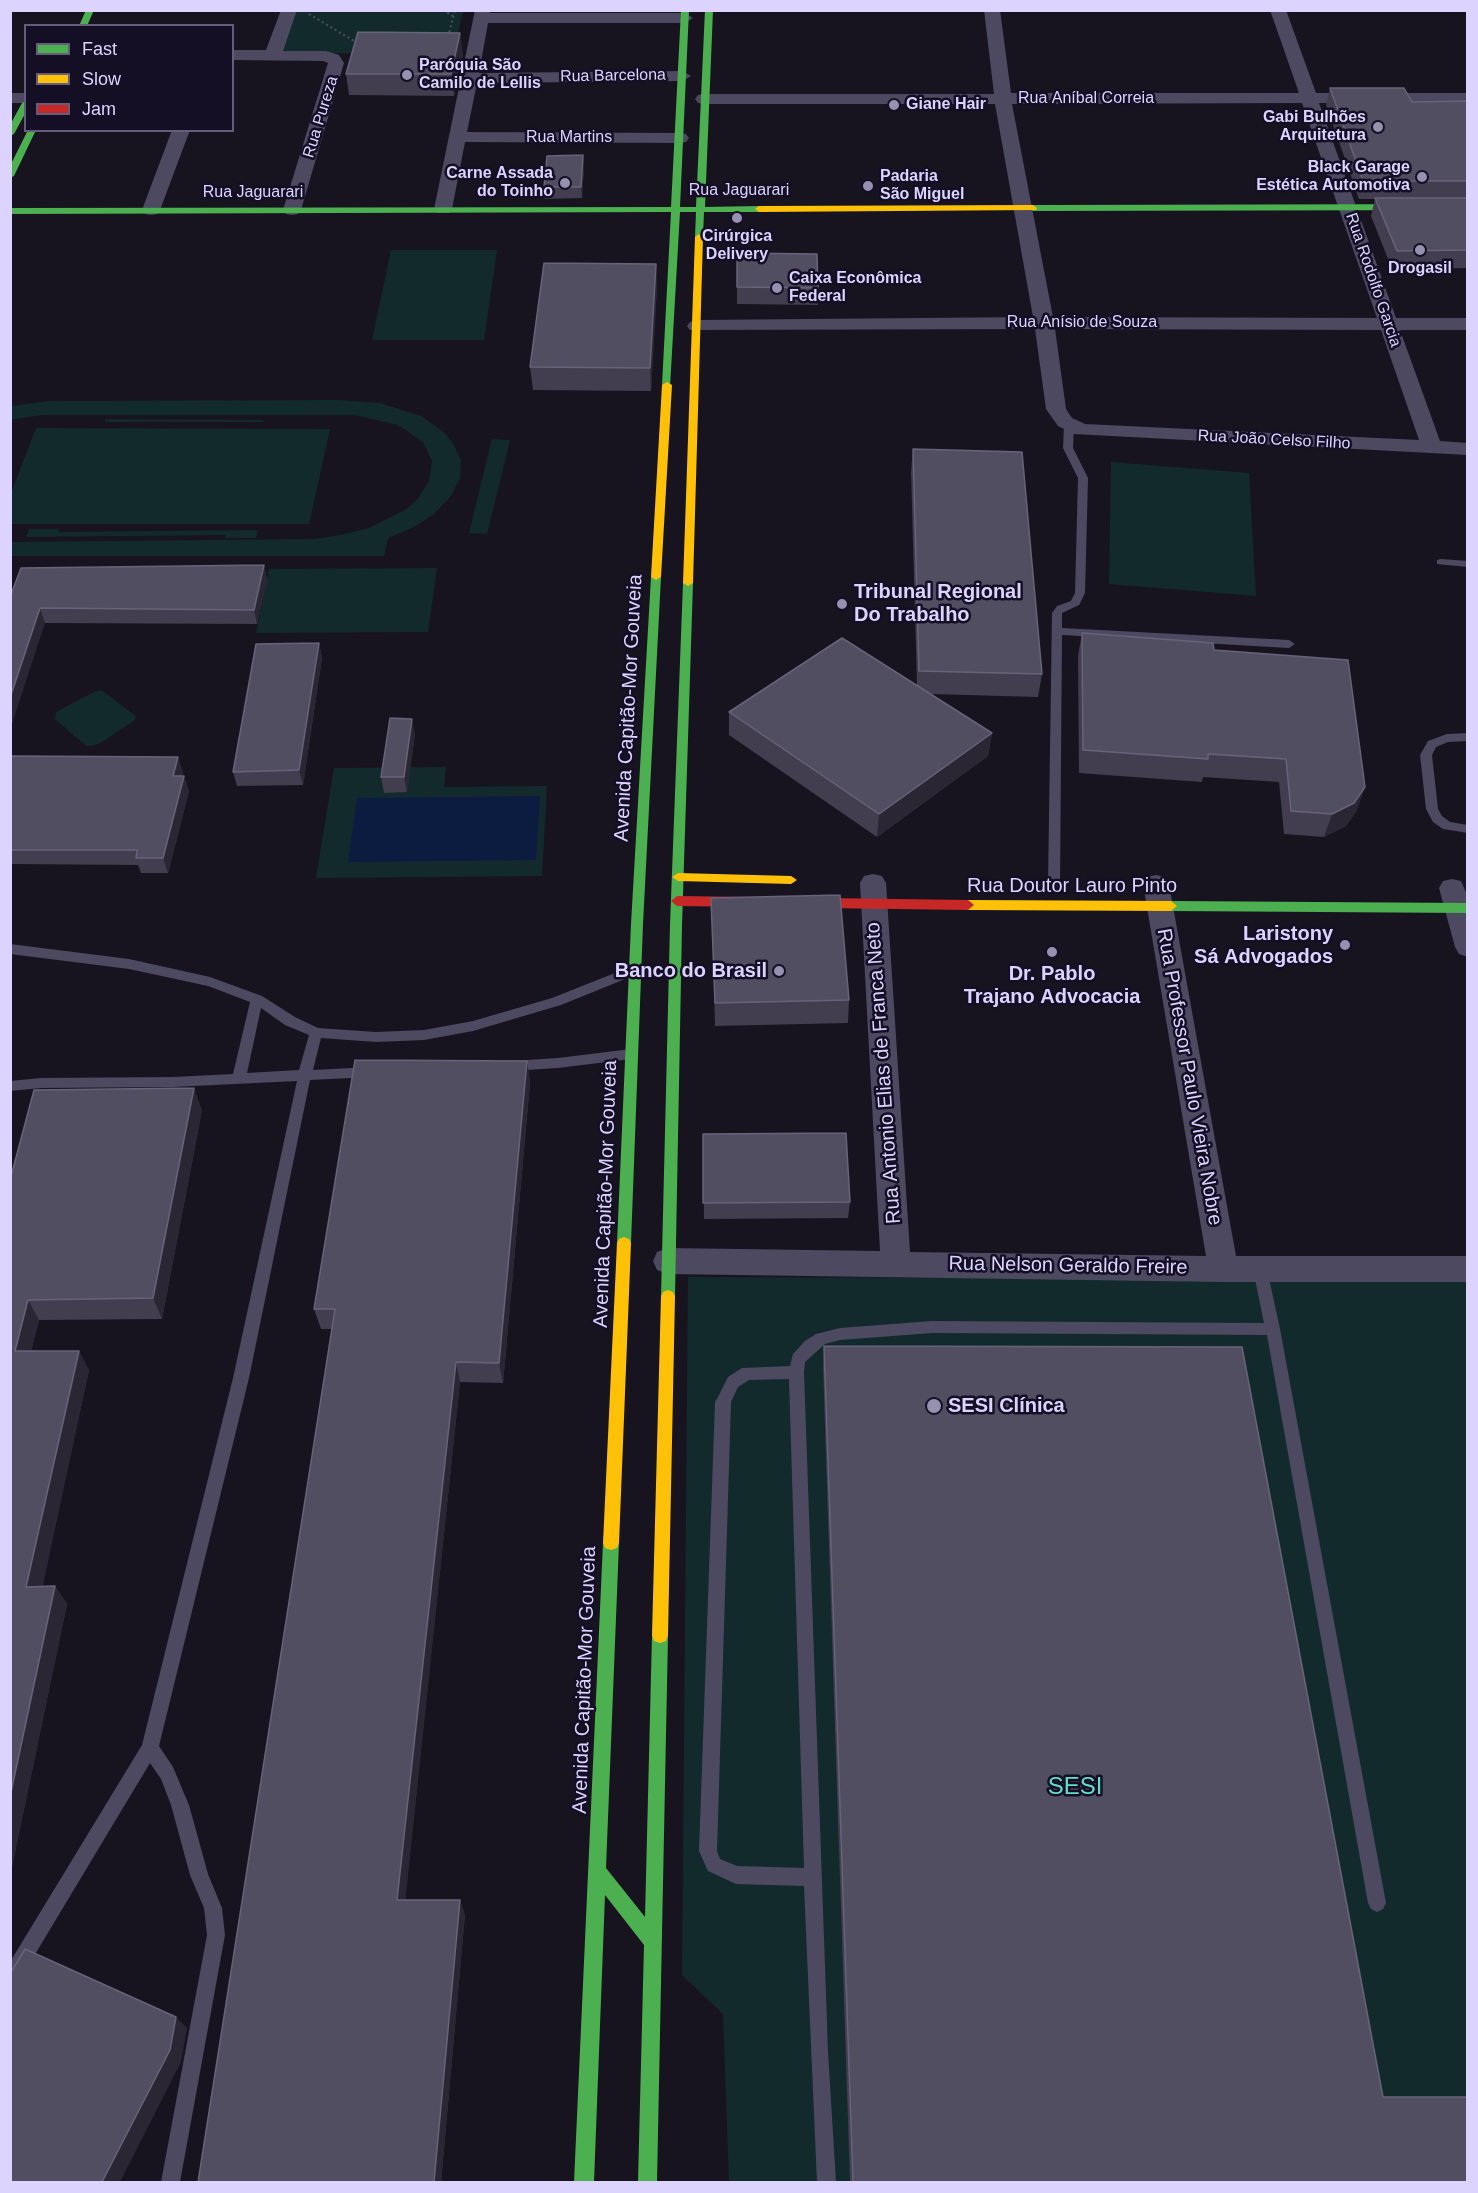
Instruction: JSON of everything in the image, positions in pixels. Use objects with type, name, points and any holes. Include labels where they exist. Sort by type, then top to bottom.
[{"type":"main road","points":[[84,24],[90,10]]},
{"type":"main road","points":[[648,2182],[677,901],[704,99],[709,10]]},
{"type":"main road","name":"Avenida Capitão-Mor Gouveia","points":[[584,2182],[631,1054],[677,208],[685,14]]},
{"type":"main road","points":[[10,135],[24,107]]},
{"type":"main road","points":[[10,176],[31,132]]},
{"type":"main road","name":"Rua Jaguarari","points":[[10,211],[702,207],[1467,207]]},
{"type":"main road","points":[[658,554],[688,584]]},
{"type":"main road","points":[[644,788],[682,751]]},
{"type":"main road","points":[[678,877],[804,881]]},
{"type":"main road","name":"Rua Doutor Lauro Pinto","points":[[677,901],[873,888],[1156,890],[1457,896]]},
{"type":"main road","points":[[597,1871],[653,1942]]},
{"type":"street","points":[[234,55],[273,55],[289,10]]},
{"type":"street","points":[[992,10],[1003,99],[1044,323],[1056,409],[1075,428]]},
{"type":"street","name":"Rua Rodolfo Garcia","points":[[1278,10],[1432,448]]},
{"type":"street","points":[[443,209],[482,14],[685,14]]},
{"type":"street","name":"Rua Pureza","points":[[273,55],[326,56],[333,59],[337,66],[292,210]]},
{"type":"street","name":"Rua Barcelona","points":[[471,78],[683,75]]},
{"type":"street","name":"Rua Aníbal Correia","points":[[704,99],[1467,98]]},
{"type":"street","points":[[151,210],[180,132]]},
{"type":"street","name":"Rua Martins","points":[[457,137],[680,138]]},
{"type":"street","name":"Rua Anísio de Souza","points":[[697,327],[852,323],[1467,324]]},
{"type":"street","name":"Rua João Celso Filho","points":[[1075,428],[1467,449]]},
{"type":"street","name":"Rua Antonio Elias de Franca Neto","points":[[873,888],[896,1263]]},
{"type":"street","name":"Rua Professor Paulo Vieira Nobre","points":[[1156,890],[1223,1269]]},
{"type":"street","points":[[1457,896],[1467,947]]},
{"type":"street","name":"Rua Nelson Geraldo Freire","points":[[668,1261],[1223,1269],[1467,1269]]},
{"type":"lane","points":[[1054,884],[1058,613],[1061,608],[1075,603],[1080,593],[1083,478],[1068,448],[1075,428]]},
{"type":"lane","points":[[1441,562],[1467,564]]},
{"type":"lane","points":[[1057,631],[1289,644]]},
{"type":"lane","points":[[1467,737],[1447,738],[1432,744],[1426,755],[1432,809],[1437,819],[1447,826],[1467,829]]},
{"type":"lane","points":[[10,949],[129,964],[210,982],[256,999],[290,1021],[316,1033],[376,1037],[424,1035],[473,1026],[556,1002],[635,969]]},
{"type":"lane","points":[[238,1078],[256,999]]},
{"type":"lane","points":[[10,1980],[150,1748],[241,1378],[305,1074],[316,1033]]},
{"type":"lane","points":[[494,1066],[558,1063],[631,1054]]},
{"type":"lane","points":[[10,1086],[41,1083],[129,1084],[382,1071]]},
{"type":"lane","points":[[1260,1269],[1273,1329],[1377,1903]]},
{"type":"lane","points":[[826,2182],[813,1877],[796,1372],[798,1359],[810,1346],[822,1339],[840,1334],[933,1327],[1273,1329]]},
{"type":"lane","points":[[796,1372],[747,1373],[733,1382],[723,1402],[708,1851],[714,1865],[736,1875],[813,1877]]},
{"type":"lane","points":[[150,1748],[168,1773],[180,1806],[199,1875],[213,1908],[216,1935],[171,2182]]},
{"type":"path","points":[[303,10],[360,44]]},
{"type":"path","points":[[443,10],[453,16]]},
{"type":"path","points":[[448,39],[455,10]]},
{"type":"green space","points":[[295,11],[463,11],[453,54],[280,53]]},
{"type":"green space","points":[[391,250],[497,250],[484,340],[372,340]]},
{"type":"green space","points":[[339,400],[380,403],[421,416],[445,433],[454,445],[461,461],[460,478],[451,496],[433,515],[412,528],[388,538],[384,556],[11,556],[11,542],[315,539],[341,535],[369,528],[405,510],[417,500],[429,481],[432,461],[423,442],[398,425],[355,415],[41,415],[11,420],[11,406],[49,401]]},
{"type":"green space","points":[[105,419],[264,420],[263,422],[105,422]]},
{"type":"green space","points":[[36,428],[330,429],[309,524],[11,524],[11,493]]},
{"type":"green space","points":[[492,439],[510,440],[487,534],[469,533]]},
{"type":"green space","points":[[1111,462],[1249,473],[1256,596],[1109,584]]},
{"type":"green space","points":[[29,529],[59,529],[59,532],[258,530],[256,538],[225,538],[225,535],[26,537]]},
{"type":"green space","points":[[437,568],[428,632],[256,633],[269,569]]},
{"type":"green space","points":[[101,690],[136,716],[135,720],[102,742],[86,746],[55,719],[56,712]]},
{"type":"green space","points":[[446,767],[444,787],[547,786],[542,876],[316,878],[334,768]]},
{"type":"green space","name":"SESI","points":[[688,1277],[1294,1279],[1467,1282],[1467,2182],[729,2182],[723,2014],[682,1975]]},
{"type":"water","points":[[540,796],[536,860],[348,862],[357,798]]},
{"type":"building","points":[[358,32],[460,33],[451,74],[346,74]]},
{"type":"building","points":[[1330,88],[1404,88],[1412,102],[1467,101],[1467,181],[1363,181]]},
{"type":"building","name":"Carne Assada do Toinho","points":[[583,155],[581,187],[544,187],[547,156]]},
{"type":"building","points":[[1375,198],[1467,198],[1467,250],[1397,251]]},
{"type":"building","points":[[737,253],[817,254],[818,288],[737,287]]},
{"type":"building","points":[[544,263],[656,264],[650,368],[530,367]]},
{"type":"building","points":[[913,449],[1022,452],[1042,674],[919,671]]},
{"type":"building","points":[[264,565],[254,610],[40,608],[10,698],[10,597],[21,568]]},
{"type":"building","points":[[1082,633],[1213,643],[1214,650],[1348,660],[1365,787],[1354,803],[1332,814],[1291,811],[1286,759],[1208,754],[1208,759],[1083,750]]},
{"type":"building","points":[[842,638],[992,733],[879,814],[729,712]]},
{"type":"building","points":[[319,643],[299,770],[233,772],[256,644]]},
{"type":"building","points":[[390,718],[412,719],[404,777],[381,777]]},
{"type":"building","points":[[10,756],[178,757],[173,776],[184,776],[163,858],[136,858],[137,850],[10,850]]},
{"type":"building","name":"Banco do Brasil","points":[[840,895],[849,1000],[715,1003],[711,898]]},
{"type":"building","points":[[355,1060],[527,1061],[499,1363],[456,1362],[397,1900],[460,1900],[434,2182],[198,2182],[335,1309],[314,1309]]},
{"type":"building","points":[[194,1088],[153,1298],[28,1300],[15,1351],[79,1351],[26,1587],[55,1586],[10,1797],[10,1180],[34,1090]]},
{"type":"building","points":[[846,1133],[850,1202],[703,1203],[703,1134]]},
{"type":"building","points":[[824,1346],[1242,1347],[1383,2097],[1467,2097],[1467,2182],[853,2182]]},
{"type":"building","points":[[25,1949],[176,2017],[170,2050],[102,2182],[10,2182],[10,1974]]},
{"type":"traffic: fast","points":[[84,24],[90,10]]},
{"type":"traffic: fast","points":[[667,385],[685,10]]},
{"type":"traffic: fast","points":[[699,237],[709,10]]},
{"type":"traffic: fast","points":[[10,134],[24,107]]},
{"type":"traffic: fast","points":[[10,176],[31,132]]},
{"type":"traffic: fast","points":[[1033,208],[1468,207]]},
{"type":"traffic: fast","points":[[10,211],[759,209]]},
{"type":"traffic: fast","points":[[624,1243],[637,924],[656,577]]},
{"type":"traffic: fast","points":[[668,1296],[676,925],[688,583]]},
{"type":"traffic: fast","points":[[1171,906],[1468,908]]},
{"type":"traffic: fast","points":[[584,2182],[611,1543]]},
{"type":"traffic: fast","points":[[648,2182],[660,1635]]},
{"type":"traffic: fast","points":[[597,1871],[653,1942]]},
{"type":"traffic: slow","points":[[759,209],[1033,208]]},
{"type":"traffic: slow","points":[[688,583],[699,237]]},
{"type":"traffic: slow","points":[[656,577],[667,385]]},
{"type":"traffic: slow","points":[[678,877],[791,880]]},
{"type":"traffic: slow","points":[[968,905],[1171,906]]},
{"type":"traffic: slow","points":[[611,1543],[624,1243]]},
{"type":"traffic: slow","points":[[660,1635],[668,1296]]},
{"type":"traffic: jam","points":[[677,901],[968,905]]},
{"type":"place","name":"Paróquia São Camilo de Lellis","points":[[407,75]]},
{"type":"place","name":"Giane Hair","points":[[894,105]]},
{"type":"place","name":"Gabi Bulhões Arquitetura","points":[[1378,127]]},
{"type":"place","name":"Black Garage Estética Automotiva","points":[[1422,177]]},
{"type":"place","name":"Carne Assada do Toinho","points":[[565,183]]},
{"type":"place","name":"Padaria São Miguel","points":[[868,186]]},
{"type":"place","name":"Cirúrgica Delivery","points":[[737,218]]},
{"type":"place","name":"Drogasil","points":[[1420,250]]},
{"type":"place","name":"Caixa Econômica Federal","points":[[777,288]]},
{"type":"place","name":"Tribunal Regional Do Trabalho","points":[[842,604]]},
{"type":"place","name":"Laristony Sá Advogados","points":[[1345,945]]},
{"type":"place","name":"Dr. Pablo Trajano Advocacia","points":[[1052,952]]},
{"type":"place","name":"Banco do Brasil","points":[[779,971]]},
{"type":"place","name":"SESI Clínica","points":[[934,1406]]}]
